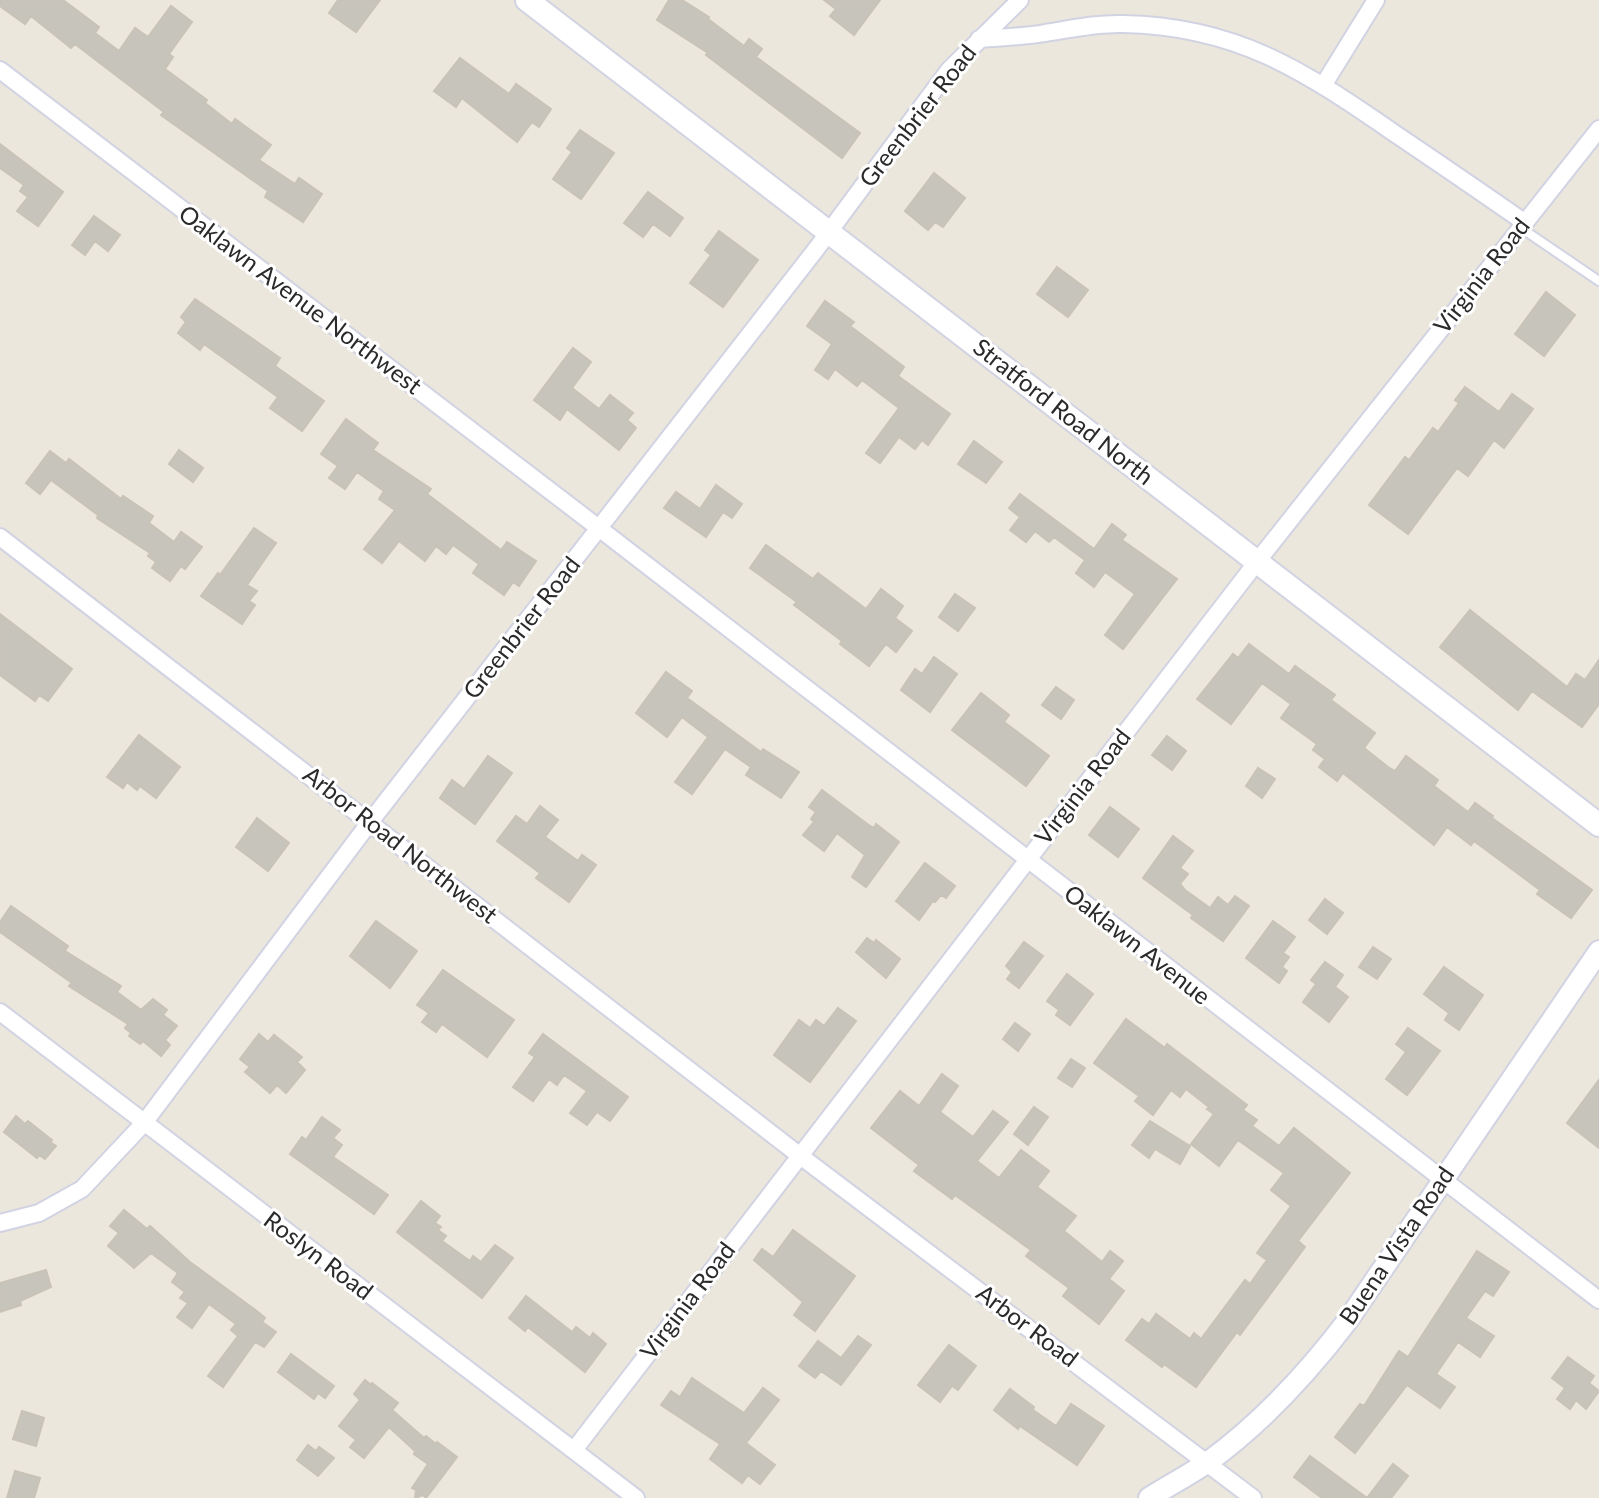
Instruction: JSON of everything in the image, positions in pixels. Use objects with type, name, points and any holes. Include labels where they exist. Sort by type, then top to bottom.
[{"type":"main road","name":"Stratford Road North","points":[[527,0],[1599,825]]},
{"type":"street","name":"Greenbrier Road","points":[[0,1223],[39,1213],[82,1189],[144,1123],[370,822],[830,231],[949,70],[1020,0]]},
{"type":"street","points":[[1324,84],[1376,0]]},
{"type":"street","points":[[979,39],[1079,26],[1122,24],[1169,27],[1217,36],[1262,51],[1324,84],[1522,225]]},
{"type":"street","name":"Oaklawn Avenue Northwest","points":[[3,78],[600,529]]},
{"type":"street","name":"Virginia Road","points":[[574,1450],[1256,563],[1599,129]]},
{"type":"street","name":"Oaklawn Avenue","points":[[600,529],[1599,1300]]},
{"type":"street","name":"Arbor Road Northwest","points":[[0,537],[799,1155]]},
{"type":"street","name":"Buena Vista Road","points":[[1149,1498],[1208,1462],[1278,1403],[1314,1365],[1348,1320],[1599,951]]},
{"type":"street","name":"Roslyn Road","points":[[0,1012],[636,1498]]},
{"type":"street","name":"Arbor Road","points":[[799,1155],[1253,1498]]},
{"type":"lane","points":[[1522,225],[1599,281]]},
{"type":"building","points":[[0,0],[63,0],[99,27],[95,33],[119,51],[135,28],[148,37],[171,6],[192,22],[169,54],[173,57],[165,69],[207,100],[205,103],[232,124],[235,119],[271,145],[259,160],[295,184],[299,178],[322,194],[303,222],[265,197],[268,191],[161,115],[164,112],[75,44],[71,48],[31,16],[25,24],[0,6]]},
{"type":"building","points":[[338,0],[380,0],[356,32],[329,13]]},
{"type":"building","points":[[669,0],[682,0],[709,17],[744,46],[749,39],[762,49],[756,57],[860,133],[842,158],[706,55],[708,53],[657,20]]},
{"type":"building","points":[[824,0],[880,0],[854,35],[830,16],[836,9]]},
{"type":"building","points":[[460,58],[509,94],[516,84],[551,109],[539,127],[532,122],[517,142],[462,98],[456,107],[434,91]]},
{"type":"building","points":[[580,130],[614,153],[581,199],[553,179],[572,152],[567,148]]},
{"type":"building","points":[[0,144],[63,192],[38,226],[17,211],[28,197],[20,191],[24,185],[0,168]]},
{"type":"building","points":[[934,173],[965,198],[943,227],[935,222],[928,230],[905,211]]},
{"type":"building","points":[[648,192],[683,218],[670,236],[653,224],[643,237],[624,223]]},
{"type":"building","points":[[94,216],[120,235],[108,251],[95,241],[85,255],[72,245]]},
{"type":"building","points":[[719,231],[758,260],[723,307],[690,283],[711,255],[705,250]]},
{"type":"building","points":[[1057,267],[1088,290],[1068,317],[1037,294]]},
{"type":"building","points":[[1546,292],[1575,315],[1544,356],[1515,334]]},
{"type":"building","points":[[195,299],[280,358],[275,366],[324,401],[302,431],[270,408],[278,397],[204,344],[200,350],[178,333],[186,322],[181,317]]},
{"type":"building","points":[[825,301],[854,322],[850,326],[904,367],[898,376],[950,414],[928,445],[922,440],[915,449],[899,437],[880,463],[866,453],[899,408],[862,380],[857,386],[835,369],[828,379],[815,370],[832,344],[807,326]]},
{"type":"building","points":[[573,348],[591,362],[572,388],[599,409],[610,395],[633,413],[627,420],[636,428],[619,450],[567,409],[560,420],[534,400]]},
{"type":"building","points":[[1465,387],[1499,412],[1512,394],[1533,409],[1504,448],[1494,440],[1468,476],[1457,468],[1408,534],[1369,505],[1405,457],[1409,460],[1433,428],[1438,432],[1459,403],[1455,400]]},
{"type":"building","points":[[346,419],[378,443],[373,450],[431,489],[427,494],[501,550],[507,542],[536,561],[519,586],[513,582],[504,595],[473,573],[479,564],[453,545],[446,554],[436,546],[425,561],[399,541],[382,563],[364,549],[395,510],[379,499],[384,491],[357,472],[345,489],[329,478],[338,466],[321,454]]},
{"type":"building","points":[[974,441],[1002,462],[986,483],[958,464]]},
{"type":"building","points":[[179,450],[203,468],[193,482],[169,464]]},
{"type":"building","points":[[50,451],[66,463],[69,459],[121,499],[123,496],[153,516],[149,523],[174,542],[181,532],[202,547],[185,569],[181,566],[170,581],[152,568],[156,562],[148,556],[150,553],[97,518],[98,515],[51,480],[40,494],[26,483]]},
{"type":"building","points":[[716,485],[742,504],[732,518],[723,512],[706,537],[664,508],[676,492],[700,509]]},
{"type":"building","points":[[1020,494],[1094,549],[1112,524],[1126,535],[1122,540],[1177,579],[1123,649],[1105,635],[1135,594],[1105,572],[1094,587],[1076,573],[1085,560],[1054,537],[1049,542],[1035,531],[1026,542],[1010,530],[1020,517],[1009,508]]},
{"type":"building","points":[[254,528],[276,543],[247,585],[257,591],[249,601],[255,605],[242,624],[201,596]]},
{"type":"building","points":[[766,545],[813,579],[818,573],[866,609],[881,589],[903,606],[895,618],[912,631],[896,652],[886,644],[869,666],[794,605],[797,602],[750,568]]},
{"type":"building","points":[[955,594],[975,608],[958,631],[939,617]]},
{"type":"building","points":[[1470,610],[1567,687],[1576,674],[1585,680],[1599,660],[1599,704],[1582,727],[1532,691],[1518,710],[1440,647]]},
{"type":"building","points":[[0,614],[72,669],[48,701],[39,695],[35,701],[0,675]]},
{"type":"building","points":[[1249,644],[1289,674],[1295,666],[1335,695],[1331,700],[1375,733],[1364,748],[1388,767],[1395,771],[1406,756],[1438,780],[1434,786],[1468,812],[1475,803],[1592,890],[1571,918],[1537,894],[1540,890],[1474,841],[1471,845],[1447,827],[1434,845],[1343,773],[1337,781],[1319,767],[1325,759],[1313,750],[1317,744],[1281,718],[1291,704],[1262,683],[1231,724],[1197,699],[1233,654],[1238,658]]},
{"type":"building","points":[[934,657],[957,674],[930,712],[901,690],[915,669],[922,674]]},
{"type":"building","points":[[666,672],[692,691],[687,698],[761,752],[763,749],[799,772],[781,798],[746,775],[751,767],[725,749],[692,794],[675,782],[708,737],[682,717],[667,737],[636,713]]},
{"type":"building","points":[[1056,687],[1074,700],[1061,719],[1042,705]]},
{"type":"building","points":[[981,693],[1009,715],[1004,722],[1049,756],[1026,786],[952,730]]},
{"type":"building","points":[[139,735],[180,767],[156,798],[140,786],[137,790],[127,782],[123,788],[107,777]]},
{"type":"building","points":[[1167,736],[1186,751],[1172,770],[1152,755]]},
{"type":"building","points":[[488,756],[512,773],[475,824],[440,798],[452,780],[464,789]]},
{"type":"building","points":[[1258,768],[1275,779],[1262,798],[1246,786]]},
{"type":"building","points":[[822,790],[870,826],[874,828],[876,824],[899,842],[866,887],[852,877],[865,855],[837,833],[824,851],[803,835],[814,822],[811,819],[816,812],[809,807]]},
{"type":"building","points":[[540,806],[558,820],[545,837],[578,861],[582,855],[596,865],[569,902],[536,878],[540,873],[497,841],[516,816],[527,824]]},
{"type":"building","points":[[1110,807],[1139,829],[1118,857],[1089,835]]},
{"type":"building","points":[[257,818],[289,843],[268,871],[236,847]]},
{"type":"building","points":[[1173,836],[1193,851],[1180,868],[1188,874],[1180,884],[1185,890],[1210,908],[1218,897],[1228,905],[1235,896],[1249,906],[1223,941],[1143,878]]},
{"type":"building","points":[[925,863],[955,886],[946,898],[941,895],[933,901],[919,920],[896,901]]},
{"type":"building","points":[[1325,899],[1343,913],[1327,934],[1309,920]]},
{"type":"building","points":[[11,906],[68,946],[65,951],[121,986],[117,992],[141,1010],[153,999],[167,1010],[163,1015],[177,1026],[165,1040],[170,1045],[161,1056],[143,1041],[140,1044],[129,1036],[131,1033],[125,1028],[128,1024],[69,986],[72,983],[0,932],[0,922]]},
{"type":"building","points":[[376,921],[417,951],[390,988],[350,956]]},
{"type":"building","points":[[1273,921],[1295,937],[1283,953],[1289,957],[1282,967],[1287,971],[1279,983],[1246,958]]},
{"type":"building","points":[[867,938],[874,943],[876,940],[900,959],[886,978],[856,952]]},
{"type":"building","points":[[1024,942],[1043,956],[1019,988],[1007,979],[1012,972],[1006,966]]},
{"type":"building","points":[[1373,947],[1391,959],[1377,979],[1359,967]]},
{"type":"building","points":[[1325,962],[1343,975],[1335,987],[1348,997],[1329,1022],[1303,1002],[1316,984],[1311,980]]},
{"type":"building","points":[[1444,967],[1483,995],[1459,1030],[1445,1020],[1449,1013],[1424,994]]},
{"type":"building","points":[[443,970],[514,1020],[487,1057],[442,1024],[436,1032],[422,1022],[429,1013],[417,1005]]},
{"type":"building","points":[[1067,974],[1093,994],[1070,1025],[1056,1015],[1059,1010],[1047,1001]]},
{"type":"building","points":[[838,1008],[856,1021],[810,1082],[774,1055],[799,1020],[810,1028],[816,1020],[824,1026]]},
{"type":"building","points":[[1126,1019],[1165,1048],[1167,1044],[1247,1105],[1243,1110],[1257,1120],[1252,1126],[1279,1146],[1294,1128],[1350,1173],[1298,1241],[1305,1247],[1240,1335],[1237,1332],[1196,1387],[1126,1340],[1142,1319],[1149,1324],[1156,1314],[1190,1339],[1194,1333],[1201,1339],[1245,1280],[1250,1284],[1267,1260],[1257,1253],[1291,1206],[1271,1190],[1284,1173],[1238,1140],[1219,1166],[1191,1144],[1214,1114],[1186,1089],[1180,1097],[1171,1090],[1153,1115],[1135,1101],[1139,1096],[1094,1063]]},
{"type":"building","points":[[1015,1023],[1030,1034],[1018,1051],[1003,1039]]},
{"type":"building","points":[[1408,1028],[1440,1051],[1407,1095],[1386,1079],[1406,1052],[1396,1044]]},
{"type":"building","points":[[259,1034],[268,1042],[274,1035],[302,1057],[297,1062],[305,1070],[286,1093],[277,1085],[270,1093],[245,1072],[250,1067],[240,1059]]},
{"type":"building","points":[[543,1034],[628,1097],[610,1121],[597,1112],[587,1125],[570,1113],[587,1091],[564,1075],[557,1085],[549,1079],[533,1101],[513,1087],[535,1057],[529,1053]]},
{"type":"building","points":[[1071,1059],[1085,1068],[1072,1087],[1058,1078]]},
{"type":"building","points":[[942,1074],[958,1086],[940,1112],[973,1137],[993,1111],[1008,1122],[977,1161],[999,1178],[1021,1150],[1049,1171],[1037,1187],[1076,1216],[1064,1231],[1102,1262],[1110,1251],[1123,1261],[1109,1279],[1124,1291],[1099,1324],[1063,1296],[1069,1288],[1026,1256],[1031,1250],[955,1195],[952,1199],[914,1171],[919,1165],[871,1128],[900,1091],[919,1106]]},
{"type":"building","points":[[1599,1080],[1599,1148],[1567,1123]]},
{"type":"building","points":[[1034,1107],[1048,1117],[1028,1145],[1014,1134]]},
{"type":"building","points":[[16,1116],[25,1124],[28,1121],[52,1140],[50,1142],[56,1146],[45,1159],[39,1155],[37,1158],[4,1132]]},
{"type":"building","points":[[322,1117],[340,1130],[333,1138],[342,1145],[333,1157],[388,1195],[374,1214],[290,1154],[302,1137],[306,1140]]},
{"type":"building","points":[[1150,1121],[1190,1146],[1180,1164],[1155,1149],[1149,1158],[1132,1145]]},
{"type":"building","points":[[421,1201],[440,1216],[435,1223],[446,1236],[442,1241],[470,1261],[473,1256],[481,1262],[495,1245],[513,1258],[482,1298],[397,1232]]},
{"type":"building","points":[[124,1210],[147,1229],[150,1226],[190,1262],[258,1312],[265,1318],[262,1322],[276,1332],[264,1347],[255,1342],[223,1387],[208,1376],[238,1336],[231,1330],[236,1324],[209,1304],[192,1328],[177,1317],[188,1303],[180,1298],[185,1292],[172,1282],[178,1273],[151,1253],[134,1268],[108,1246],[119,1233],[110,1226]]},
{"type":"building","points":[[793,1230],[855,1276],[815,1331],[794,1315],[803,1302],[754,1260],[762,1249],[773,1257]]},
{"type":"building","points":[[1477,1251],[1509,1272],[1493,1296],[1485,1291],[1466,1318],[1494,1336],[1480,1357],[1458,1342],[1436,1374],[1455,1387],[1440,1408],[1407,1385],[1355,1453],[1335,1437],[1360,1404],[1364,1406],[1399,1351],[1408,1357]]},
{"type":"building","points":[[46,1270],[51,1287],[20,1301],[21,1305],[0,1312],[0,1283]]},
{"type":"building","points":[[526,1296],[572,1332],[576,1327],[590,1338],[593,1333],[606,1344],[585,1372],[528,1327],[525,1331],[509,1318]]},
{"type":"building","points":[[858,1336],[871,1345],[841,1385],[821,1371],[815,1378],[799,1366],[818,1341],[841,1358]]},
{"type":"building","points":[[949,1345],[976,1366],[958,1390],[952,1386],[940,1402],[918,1385]]},
{"type":"building","points":[[291,1354],[334,1386],[325,1398],[318,1393],[314,1399],[278,1372]]},
{"type":"building","points":[[1568,1357],[1594,1376],[1589,1383],[1599,1391],[1586,1409],[1576,1400],[1570,1409],[1557,1399],[1565,1388],[1552,1378]]},
{"type":"building","points":[[692,1378],[744,1413],[763,1388],[779,1400],[746,1443],[775,1465],[760,1484],[748,1475],[742,1483],[710,1459],[720,1444],[661,1405],[671,1391],[680,1397]]},
{"type":"building","points":[[365,1380],[398,1403],[392,1410],[424,1438],[426,1436],[437,1442],[457,1457],[426,1498],[423,1495],[415,1498],[416,1490],[412,1488],[428,1464],[389,1427],[364,1458],[350,1447],[356,1440],[339,1426],[360,1400],[354,1394]]},
{"type":"building","points":[[1010,1389],[1056,1426],[1071,1404],[1104,1426],[1077,1465],[1020,1426],[1018,1429],[994,1410]]},
{"type":"building","points":[[22,1411],[44,1418],[36,1446],[13,1439]]},
{"type":"building","points":[[308,1445],[316,1451],[319,1447],[334,1458],[318,1476],[297,1460]]},
{"type":"building","points":[[1310,1456],[1367,1498],[1322,1498],[1294,1477]]},
{"type":"building","points":[[1393,1464],[1408,1476],[1391,1498],[1367,1498]]},
{"type":"building","points":[[15,1471],[40,1478],[34,1498],[7,1498]]}]
